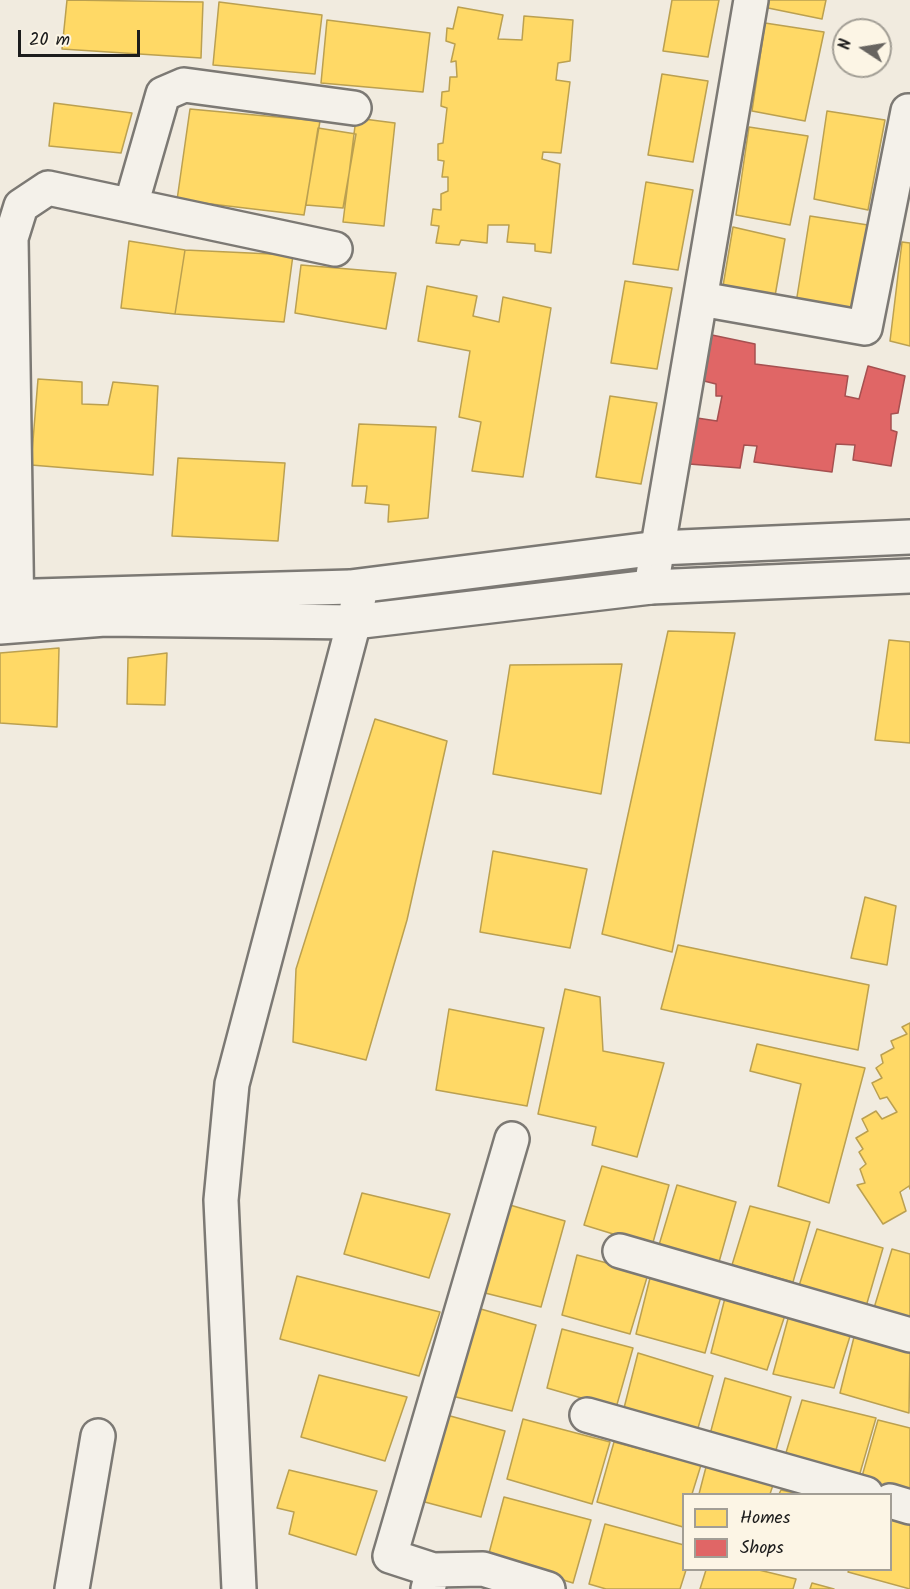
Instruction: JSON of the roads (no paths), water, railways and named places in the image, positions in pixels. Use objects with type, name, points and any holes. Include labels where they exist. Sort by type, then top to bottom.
[{"type":"street","points":[[651,587],[751,0]]},
{"type":"street","points":[[131,205],[163,93],[184,85],[354,108]]},
{"type":"street","points":[[701,299],[865,328],[908,111]]},
{"type":"street","points":[[8,611],[11,238],[21,206],[48,188],[335,249]]},
{"type":"street","points":[[8,611],[361,586],[658,548],[910,537]]},
{"type":"street","points":[[8,611],[105,619],[354,622],[651,587],[910,576]]},
{"type":"street","points":[[239,1589],[221,1200],[232,1084],[354,622],[361,586]]},
{"type":"street","points":[[512,1139],[390,1556],[431,1580],[483,1569],[548,1589]]},
{"type":"street","points":[[620,1251],[910,1335]]},
{"type":"street","points":[[587,1415],[862,1493]]},
{"type":"street","points":[[72,1589],[98,1436]]},
{"type":"street","points":[[892,1502],[910,1507]]}]
